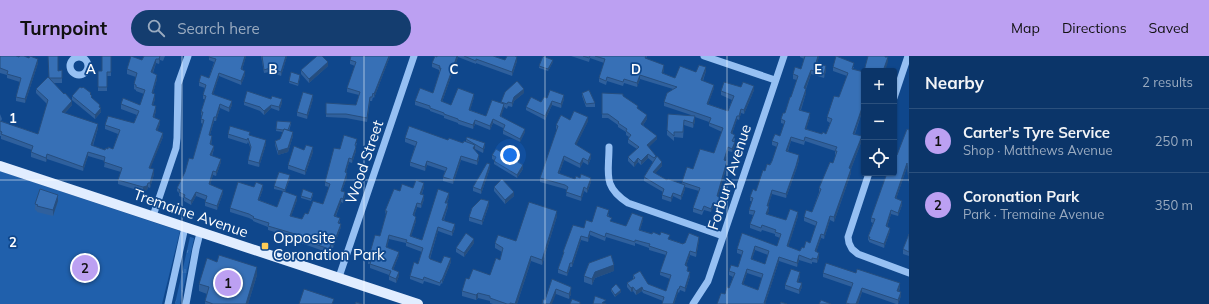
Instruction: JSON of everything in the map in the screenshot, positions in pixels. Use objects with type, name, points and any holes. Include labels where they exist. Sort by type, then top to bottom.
[{"type":"main road","name":"Tremaine Avenue","points":[[0,166],[418,304]]},
{"type":"street","points":[[153,216],[176,148],[178,84],[188,56]]},
{"type":"street","name":"Wood Street","points":[[339,277],[414,56]]},
{"type":"street","points":[[704,56],[775,80]]},
{"type":"street","name":"Forbury Avenue","points":[[693,304],[708,281],[784,56]]},
{"type":"street","points":[[897,89],[908,56]]},
{"type":"street","points":[[609,147],[608,180],[612,189],[618,196],[628,203],[723,236]]},
{"type":"street","points":[[868,176],[849,232],[849,243],[852,249],[865,258],[909,273]]},
{"type":"street","points":[[168,304],[186,228]]},
{"type":"street","points":[[186,304],[200,233]]},
{"type":"green space","points":[[0,171],[180,231],[162,304],[0,304]]},
{"type":"green space","points":[[190,237],[194,238],[180,304],[175,304]]},
{"type":"building","points":[[0,56],[24,56],[29,58],[30,56],[38,59],[25,99],[16,97],[21,78],[7,74],[8,71],[0,68]]},
{"type":"building","points":[[48,56],[58,56],[58,71],[62,70],[62,78],[49,78]]},
{"type":"building","points":[[102,56],[111,56],[111,72],[107,72],[107,87],[98,87],[98,71],[102,71]]},
{"type":"building","points":[[131,56],[142,60],[144,56],[160,56],[159,59],[156,59],[151,72],[157,75],[152,93],[155,94],[152,105],[156,106],[153,117],[160,120],[156,130],[163,133],[149,168],[154,169],[150,183],[148,183],[147,186],[143,187],[118,180],[122,168],[104,162],[105,157],[88,152],[83,167],[47,154],[46,158],[31,152],[33,146],[1,134],[0,121],[38,134],[48,100],[36,89],[48,77],[64,94],[65,93],[72,101],[62,112],[98,124],[91,145],[105,150],[106,148],[108,149],[108,147],[113,149],[120,130],[105,125],[108,116],[134,123],[139,111],[121,104],[123,98],[140,105],[145,90],[136,87],[134,84],[137,73],[127,69]]},
{"type":"building","points":[[209,56],[245,56],[241,69],[245,71],[241,81],[219,73],[212,94],[232,101],[229,108],[220,104],[216,117],[214,117],[209,135],[212,136],[210,144],[214,146],[210,155],[221,159],[216,172],[213,171],[209,184],[223,190],[217,206],[205,202],[207,196],[196,192],[191,201],[184,197],[185,195],[179,192],[180,190],[177,188],[185,172],[189,158],[193,159],[204,120],[201,119],[203,112],[201,112],[206,96],[203,95],[206,85],[199,82],[201,75],[209,78],[216,59]]},
{"type":"building","points":[[262,56],[286,56],[281,72],[270,68],[264,70]]},
{"type":"building","points":[[317,56],[322,56],[328,62],[309,79],[301,70]]},
{"type":"building","points":[[351,56],[389,56],[374,94],[373,93],[372,97],[370,97],[367,118],[346,114],[326,114],[326,103],[356,105],[360,92],[347,88],[356,62],[350,60]]},
{"type":"building","points":[[435,56],[457,56],[441,101],[451,105],[458,88],[474,94],[469,110],[486,116],[492,100],[504,104],[500,116],[525,129],[520,139],[503,130],[505,125],[493,119],[490,126],[475,120],[473,125],[415,101],[420,88],[433,93],[441,68],[439,68],[440,66],[432,63]]},
{"type":"building","points":[[464,56],[493,56],[505,60],[507,56],[517,57],[512,72]]},
{"type":"building","points":[[543,56],[553,60],[548,69],[539,66]]},
{"type":"building","points":[[595,56],[646,56],[645,58],[664,65],[662,73],[675,78],[680,66],[696,72],[699,65],[706,67],[701,80],[714,85],[707,104],[728,111],[734,96],[721,91],[724,82],[741,87],[743,82],[754,86],[744,110],[741,109],[739,116],[737,116],[731,133],[735,135],[732,141],[735,142],[732,149],[728,147],[724,160],[727,161],[717,196],[720,197],[718,204],[713,203],[711,209],[704,206],[702,211],[693,208],[700,188],[682,182],[687,167],[693,169],[700,149],[714,153],[723,128],[709,123],[711,118],[664,102],[667,93],[677,87],[640,75],[637,83],[624,79],[623,82],[607,77],[606,81],[599,78],[605,59]]},
{"type":"building","points":[[805,56],[818,56],[816,63],[826,66],[824,74],[811,70],[804,88],[806,89],[799,110],[810,113],[805,129],[822,134],[823,132],[826,134],[832,119],[827,117],[834,96],[839,97],[848,73],[833,67],[836,56],[854,63],[852,69],[861,71],[861,111],[853,134],[861,136],[861,138],[849,168],[851,169],[834,217],[830,216],[824,235],[821,234],[815,251],[819,253],[817,259],[812,258],[812,260],[799,255],[797,263],[779,257],[764,303],[766,304],[717,304],[721,293],[725,294],[727,287],[729,288],[735,273],[729,271],[731,265],[738,267],[743,251],[737,249],[742,233],[777,246],[781,234],[775,232],[776,230],[762,225],[761,228],[750,224],[755,211],[749,210],[753,198],[750,197],[753,189],[756,191],[763,170],[765,171],[767,164],[770,165],[772,161],[778,143],[772,141],[775,134],[780,136],[785,121],[781,119],[783,113],[785,113],[798,76],[793,74],[795,67],[801,69]],"holes":[[[791,137],[804,141],[805,137],[837,147],[835,151],[837,151],[833,163],[830,162],[819,188],[821,189],[812,212],[806,210],[804,217],[817,222],[810,243],[806,241],[804,248],[802,247],[800,251],[787,246],[798,212],[790,209],[786,220],[766,214],[772,190],[786,194],[796,166],[799,155],[786,151]],[[755,246],[769,251],[765,264],[751,259]],[[747,269],[763,274],[758,290],[742,284]]]},
{"type":"building","points":[[868,56],[888,57],[884,68],[865,68]]},
{"type":"building","points":[[291,72],[300,75],[298,84],[289,81]]},
{"type":"building","points":[[517,81],[524,89],[514,97],[512,103],[508,102],[507,104],[501,102],[505,92]]},
{"type":"building","points":[[80,87],[83,87],[91,93],[91,97],[100,105],[99,107],[101,108],[95,115],[72,96]]},
{"type":"building","points":[[550,90],[564,95],[561,104],[552,101],[545,116],[526,107],[531,97],[541,102],[544,97],[547,98]]},
{"type":"building","points":[[589,90],[595,103],[586,104],[582,93]]},
{"type":"building","points":[[247,91],[271,99],[272,96],[282,99],[279,107],[271,105],[264,111],[260,107],[244,102]]},
{"type":"building","points":[[303,92],[313,95],[307,115],[297,112]]},
{"type":"building","points":[[602,93],[623,94],[623,96],[638,106],[637,108],[647,115],[641,124],[657,136],[647,145],[656,156],[654,158],[648,154],[641,161],[638,158],[634,163],[628,157],[639,147],[628,139],[631,135],[626,131],[627,129],[608,114],[602,114]]},
{"type":"building","points":[[574,111],[588,117],[575,144],[591,154],[588,161],[583,158],[580,164],[564,156],[558,173],[575,179],[576,176],[580,178],[581,174],[591,178],[587,189],[584,187],[581,197],[566,192],[568,187],[565,185],[540,178],[558,126],[556,125],[561,115],[570,120]]},
{"type":"building","points":[[668,114],[695,116],[693,123],[684,120],[683,132],[674,132],[674,136],[667,130]]},
{"type":"building","points":[[277,121],[291,122],[288,130],[276,129]]},
{"type":"building","points":[[230,126],[250,132],[249,135],[266,140],[259,163],[248,160],[251,147],[248,138],[247,140],[228,134]]},
{"type":"building","points":[[409,126],[448,140],[449,138],[475,145],[473,148],[479,155],[477,161],[461,156],[453,180],[443,177],[447,168],[427,161],[425,167],[410,162],[417,142],[405,138]]},
{"type":"building","points":[[284,129],[293,132],[288,148],[278,151],[275,141],[280,139]]},
{"type":"building","points":[[907,129],[909,130],[909,181],[907,163],[895,198],[902,201],[898,213],[891,210],[886,226],[890,228],[884,244],[869,239],[870,237],[868,237],[875,219],[871,218],[886,176],[897,176],[897,155]]},
{"type":"building","points":[[344,135],[357,139],[355,145],[356,147],[352,159],[349,158],[345,172],[347,173],[341,191],[345,192],[343,199],[341,198],[334,216],[340,218],[338,223],[341,224],[333,245],[331,244],[329,249],[301,239],[302,236],[268,226],[269,223],[253,218],[254,217],[249,214],[230,208],[238,182],[254,187],[256,182],[263,185],[258,200],[277,207],[283,191],[297,196],[290,216],[302,219],[305,213],[308,214],[313,201],[323,204],[330,184],[325,182],[334,148],[340,149]]},
{"type":"building","points":[[467,137],[485,143],[483,149],[466,139]]},
{"type":"building","points":[[306,145],[313,147],[305,171],[288,165],[294,146],[304,150]]},
{"type":"building","points":[[496,149],[506,155],[508,151],[520,158],[518,162],[523,165],[517,175],[494,161],[496,157],[492,155]]},
{"type":"building","points":[[657,156],[662,162],[653,172],[667,180],[668,179],[685,185],[681,196],[673,193],[671,198],[662,195],[664,189],[644,177]]},
{"type":"building","points":[[487,163],[490,164],[481,190],[473,187]]},
{"type":"building","points":[[279,172],[290,175],[285,190],[274,186]]},
{"type":"building","points":[[502,179],[514,192],[505,200],[494,187]]},
{"type":"building","points":[[416,180],[424,183],[420,194],[424,195],[421,204],[417,203],[413,215],[416,217],[410,236],[422,240],[438,189],[449,193],[445,203],[448,203],[442,220],[455,224],[452,232],[438,227],[429,257],[430,259],[441,263],[444,256],[451,258],[440,283],[424,277],[423,280],[410,276],[414,262],[418,264],[423,248],[406,242],[407,240],[389,235],[386,247],[399,252],[392,269],[399,272],[396,279],[389,276],[391,271],[370,264],[371,261],[368,260],[375,235],[380,236],[387,211],[385,211],[394,189],[400,191],[402,184],[413,188]]},
{"type":"building","points":[[40,189],[58,195],[53,210],[37,206],[38,205],[35,204]]},
{"type":"building","points":[[303,189],[313,193],[311,199],[301,196]]},
{"type":"building","points":[[481,199],[489,201],[482,221],[469,217],[472,208]]},
{"type":"building","points":[[529,202],[557,211],[542,260],[531,256],[515,304],[507,304],[490,298],[490,296],[478,293],[476,295],[462,291],[466,278],[469,279],[473,269],[490,275],[496,258],[500,260],[503,248],[495,243],[498,235],[516,241]]},
{"type":"building","points":[[597,206],[609,210],[607,216],[612,218],[610,221],[626,226],[632,213],[643,217],[639,230],[652,234],[653,232],[660,235],[661,232],[670,235],[668,239],[683,244],[685,243],[689,233],[699,237],[696,253],[690,251],[685,265],[688,267],[687,271],[690,272],[685,288],[680,286],[673,304],[662,304],[664,297],[643,290],[642,287],[636,291],[627,283],[635,278],[633,275],[640,271],[648,284],[666,291],[671,275],[660,272],[667,252],[649,246],[650,244],[635,240],[635,242],[606,233],[605,237],[590,231],[588,238],[581,236],[567,273],[558,269],[573,225],[584,228],[586,220],[592,222]]},
{"type":"building","points":[[466,233],[474,239],[464,253],[456,248]]},
{"type":"building","points":[[909,234],[909,252],[903,249]]},
{"type":"building","points":[[219,255],[257,267],[246,304],[213,304],[205,301],[209,287],[199,284],[207,258],[217,262]]},
{"type":"building","points":[[611,255],[614,265],[595,272],[592,279],[584,276],[589,263]]},
{"type":"building","points":[[826,263],[856,273],[857,269],[900,283],[897,291],[901,292],[898,300],[862,288],[856,304],[846,303],[853,283],[823,273]]},
{"type":"building","points":[[791,269],[800,272],[797,282],[802,283],[799,290],[785,285]]},
{"type":"building","points":[[552,279],[571,287],[569,294],[556,289],[550,304],[542,304],[543,299],[545,300]]},
{"type":"building","points":[[616,284],[621,290],[615,295],[611,289]]},
{"type":"building","points":[[304,289],[334,299],[332,304],[299,304]]},
{"type":"building","points":[[595,296],[606,300],[602,303],[606,304],[593,304]]},
{"type":"building","points":[[572,299],[580,302],[580,304],[570,304]]},
{"type":"building","points":[[821,300],[831,304],[819,304]]},
{"type":"place","name":"Opposite Coronation Park","points":[[265,246]]},
{"type":"place","name":"Coronation Park","points":[[85,268]]},
{"type":"place","name":"Carter's Tyre Service","points":[[228,283]]}]
